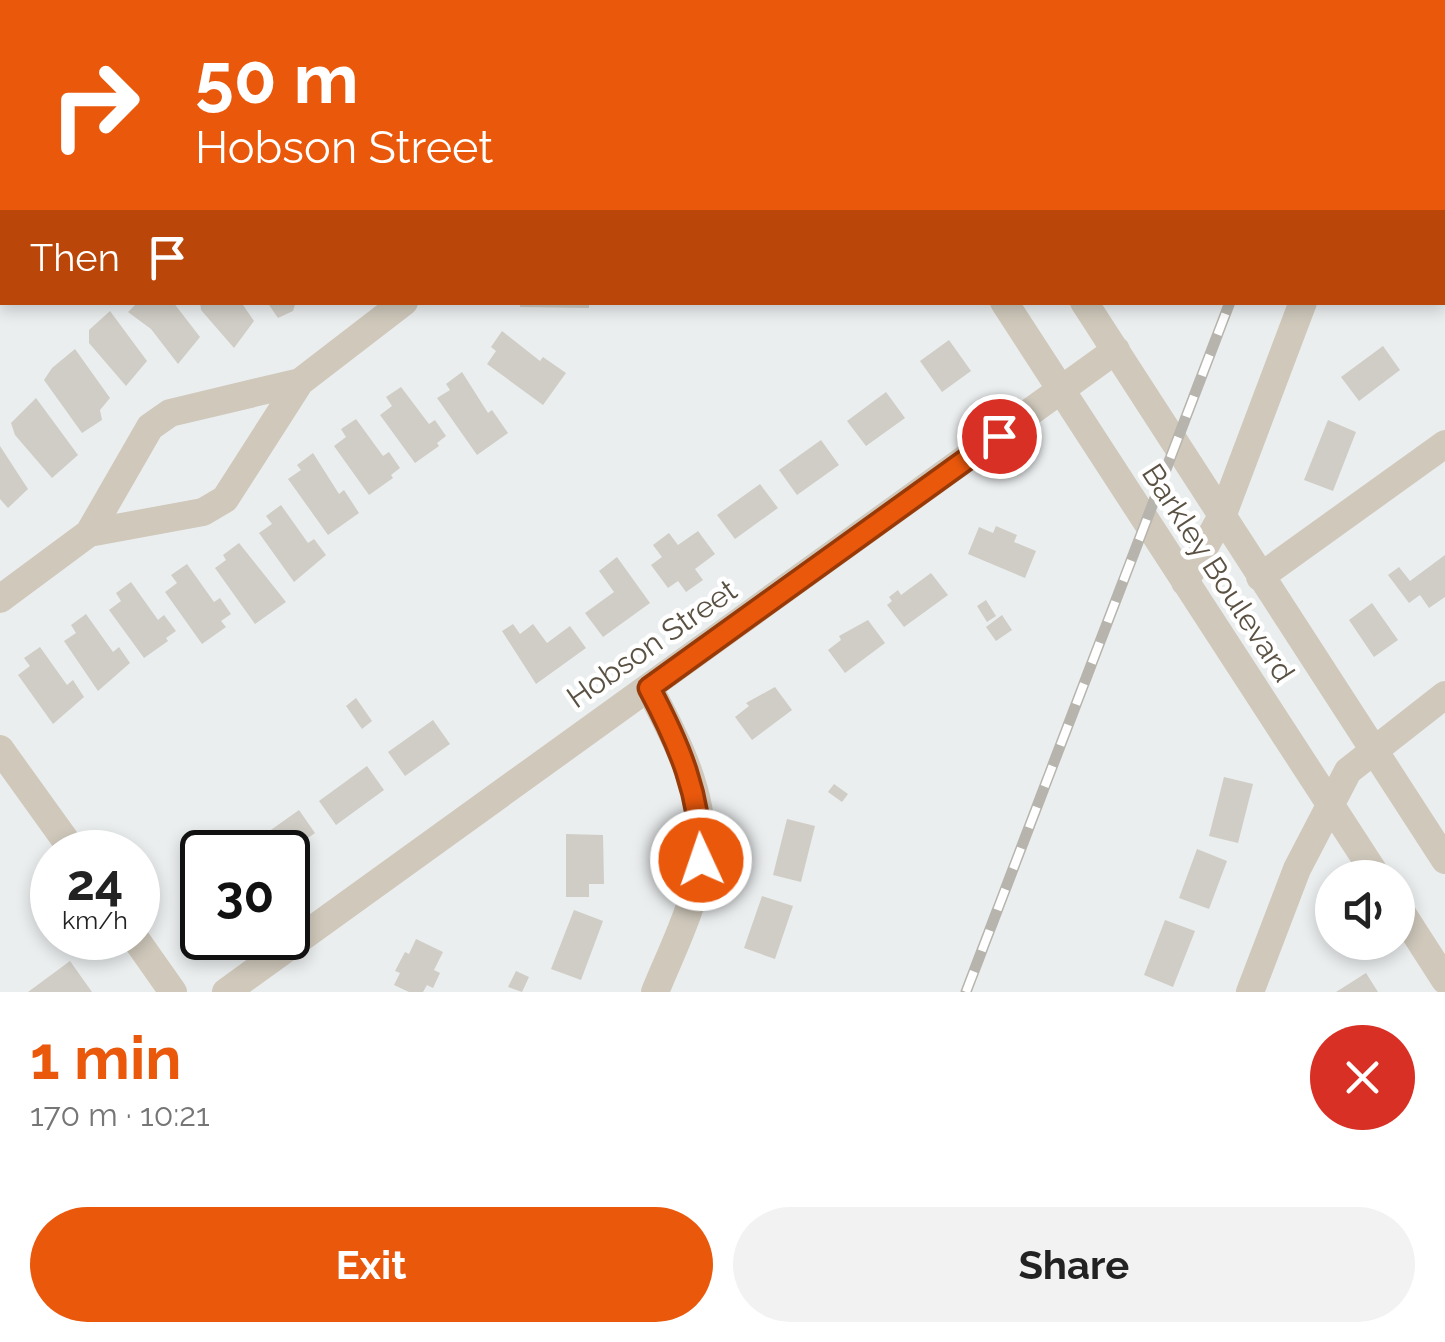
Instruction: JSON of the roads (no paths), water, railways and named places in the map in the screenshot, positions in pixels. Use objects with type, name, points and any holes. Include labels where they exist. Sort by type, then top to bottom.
[{"type":"street","points":[[89,533],[204,512],[225,499],[300,382],[400,305]]},
{"type":"street","name":"Barkley Boulevard","points":[[1006,305],[1367,860]]},
{"type":"street","name":"Barkley Boulevard","points":[[1086,305],[1445,860]]},
{"type":"street","points":[[1185,582],[1221,518],[1302,305]]},
{"type":"street","name":"Hobson Street","points":[[226,992],[1116,350]]},
{"type":"street","points":[[0,599],[89,533],[150,427],[170,413],[300,382]]},
{"type":"street","points":[[1260,576],[1445,444]]},
{"type":"street","points":[[649,688],[676,738],[701,824],[701,860],[684,918],[655,992]]},
{"type":"street","points":[[1250,992],[1298,869],[1348,771],[1445,695]]},
{"type":"street","points":[[0,749],[58,830]]},
{"type":"street","points":[[1415,933],[1445,980]]},
{"type":"street","points":[[150,960],[174,992]]},
{"type":"railway","points":[[966,992],[1229,305]]}]
